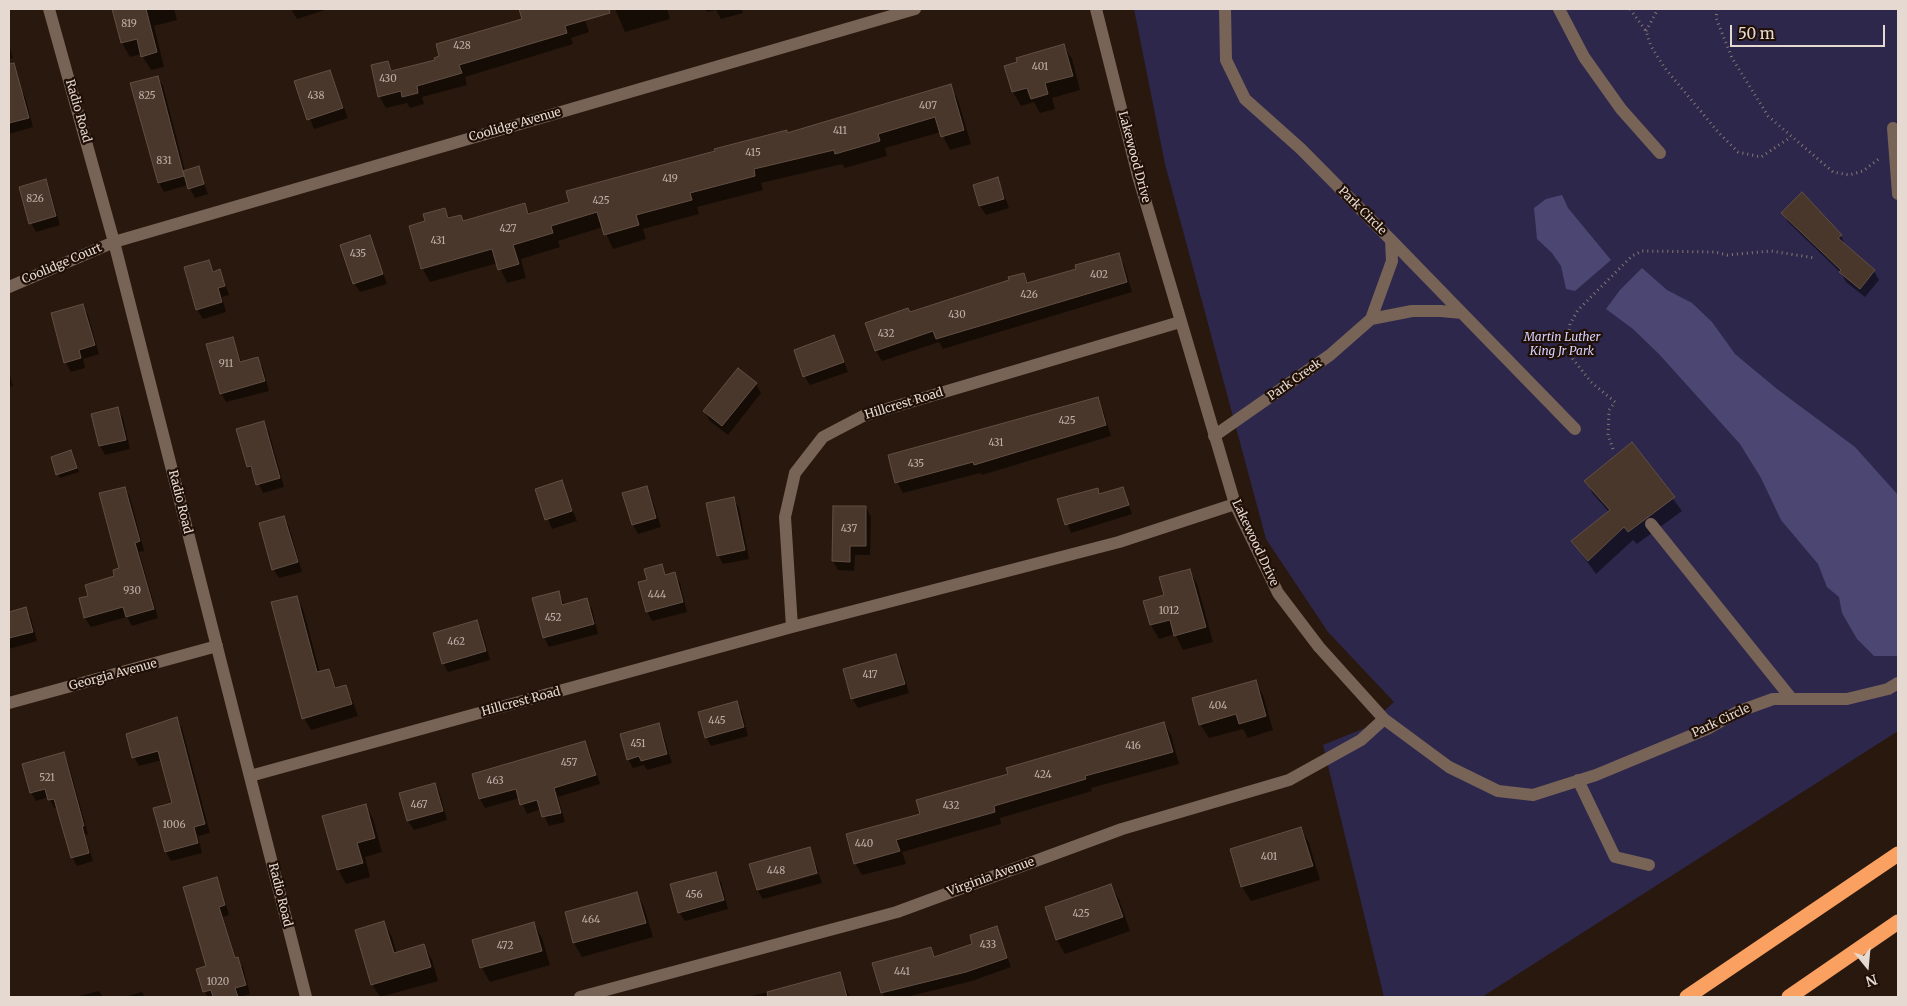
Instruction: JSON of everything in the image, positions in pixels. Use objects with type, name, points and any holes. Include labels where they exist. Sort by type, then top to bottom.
[{"type":"highway","points":[[1687,997],[1898,854]]},
{"type":"highway","points":[[1789,997],[1898,922]]},
{"type":"street","name":"Radio Road","points":[[49,9],[114,242],[306,997]]},
{"type":"street","name":"Coolidge Avenue","points":[[114,242],[915,9]]},
{"type":"street","name":"Lakewood Drive","points":[[1096,9],[1138,176],[1235,504],[1278,593],[1318,647],[1384,719],[1449,767],[1498,791],[1533,795],[1578,780]]},
{"type":"street","name":"Park Circle","points":[[1225,9],[1226,60],[1245,99],[1301,149],[1391,240],[1392,261],[1371,319]]},
{"type":"street","points":[[1558,9],[1584,57],[1600,80],[1621,109],[1660,153]]},
{"type":"street","points":[[1893,128],[1898,194]]},
{"type":"street","points":[[1391,240],[1574,429]]},
{"type":"street","name":"Coolidge Court","points":[[9,287],[114,242]]},
{"type":"street","points":[[1371,319],[1412,311],[1440,310],[1462,313]]},
{"type":"street","name":"Park Creek","points":[[1214,436],[1330,355],[1371,319]]},
{"type":"street","name":"Hillcrest Road","points":[[792,627],[785,517],[795,473],[823,437],[862,416],[1180,322]]},
{"type":"street","name":"Hillcrest Road","points":[[250,776],[792,627],[1119,542],[1235,504]]},
{"type":"street","points":[[1651,524],[1791,698]]},
{"type":"street","name":"Georgia Avenue","points":[[9,703],[217,646]]},
{"type":"street","name":"Park Circle","points":[[1578,780],[1707,729],[1737,712],[1773,699],[1847,699],[1888,689],[1898,683]]},
{"type":"street","name":"Virginia Avenue","points":[[580,997],[897,912],[1122,829],[1289,780],[1361,740],[1384,719]]},
{"type":"street","points":[[1578,780],[1615,857],[1649,865]]},
{"type":"path","points":[[1630,9],[1646,31],[1651,46],[1664,66],[1718,132],[1738,152],[1760,157],[1791,138]]},
{"type":"path","points":[[1646,31],[1658,9]]},
{"type":"path","points":[[1717,9],[1716,18],[1732,58],[1768,116],[1791,138],[1833,172],[1849,175],[1862,171],[1878,158],[1895,157]]},
{"type":"path","points":[[1613,449],[1608,435],[1608,423],[1609,410],[1615,402],[1591,382],[1573,359],[1568,336],[1570,324],[1578,310],[1632,256],[1642,251],[1715,252],[1727,255],[1770,251],[1815,258]]},
{"type":"green space","name":"Martin Luther King Jr Park","points":[[1134,9],[1898,9],[1898,731],[1482,997],[1384,997],[1323,745],[1365,728],[1394,702],[1328,632],[1266,539],[1165,164]]},
{"type":"shaded area","points":[[1562,195],[1568,208],[1611,260],[1575,291],[1566,289],[1561,266],[1552,253],[1537,239],[1534,208],[1546,199]]},
{"type":"shaded area","points":[[1642,268],[1667,290],[1692,303],[1712,322],[1735,354],[1777,389],[1855,447],[1898,495],[1898,656],[1874,656],[1857,639],[1842,613],[1839,597],[1827,587],[1818,564],[1781,520],[1761,478],[1740,444],[1659,354],[1633,329],[1606,309],[1620,290]]},
{"type":"building","points":[[112,9],[146,9],[157,52],[141,57],[137,39],[121,43]]},
{"type":"building","points":[[519,9],[609,9],[610,13],[565,26],[567,33],[459,65],[462,73],[417,86],[418,93],[402,97],[401,91],[378,97],[371,65],[388,61],[391,71],[435,60],[434,58],[439,56],[436,44],[522,19]]},
{"type":"building","points":[[1064,44],[1073,76],[1045,83],[1048,94],[1031,99],[1027,88],[1012,92],[1004,66],[1017,62],[1016,58]]},
{"type":"building","points":[[14,63],[29,118],[9,123],[9,64]]},
{"type":"building","points":[[330,70],[343,108],[307,120],[294,81]]},
{"type":"building","points":[[158,76],[184,176],[158,183],[130,83]]},
{"type":"building","points":[[951,84],[964,130],[941,137],[935,117],[878,134],[880,141],[835,154],[834,150],[754,169],[755,176],[690,193],[692,200],[636,215],[639,225],[604,235],[597,212],[551,226],[553,233],[513,245],[519,264],[498,270],[492,249],[421,269],[409,226],[425,221],[423,214],[445,208],[448,218],[461,215],[463,221],[525,203],[528,214],[569,202],[566,191],[715,151],[714,149],[787,130],[787,133]]},
{"type":"building","points":[[199,166],[204,184],[188,189],[183,171]]},
{"type":"building","points":[[998,177],[1004,199],[979,206],[973,185]]},
{"type":"building","points":[[46,179],[56,216],[29,224],[19,187]]},
{"type":"building","points":[[1802,192],[1842,235],[1838,238],[1875,270],[1860,289],[1839,272],[1841,270],[1781,213]]},
{"type":"building","points":[[370,235],[383,274],[353,284],[340,245]]},
{"type":"building","points":[[1119,253],[1127,282],[936,339],[933,331],[875,351],[865,323],[908,308],[910,312],[1009,280],[1008,277],[1024,273],[1027,283],[1076,269],[1075,265]]},
{"type":"building","points":[[209,260],[213,272],[220,269],[225,286],[218,288],[222,302],[196,310],[184,267]]},
{"type":"building","points":[[83,304],[95,345],[79,350],[81,358],[64,363],[51,313]]},
{"type":"building","points":[[834,335],[844,362],[803,377],[794,350]]},
{"type":"building","points":[[233,337],[240,362],[258,357],[265,381],[220,394],[206,344]]},
{"type":"building","points":[[738,368],[757,383],[722,426],[703,411]]},
{"type":"building","points":[[1098,397],[1106,425],[974,465],[973,462],[895,483],[888,455]]},
{"type":"building","points":[[118,407],[126,440],[99,446],[91,414]]},
{"type":"building","points":[[264,421],[280,478],[256,485],[251,466],[247,467],[236,429]]},
{"type":"building","points":[[1632,442],[1675,497],[1628,532],[1624,527],[1588,561],[1571,541],[1610,510],[1584,481]]},
{"type":"building","points":[[71,450],[77,468],[56,475],[51,457]]},
{"type":"building","points":[[562,480],[572,511],[545,520],[535,489]]},
{"type":"building","points":[[647,486],[656,518],[632,525],[622,493]]},
{"type":"building","points":[[125,487],[140,541],[135,543],[154,609],[126,617],[123,607],[84,618],[79,598],[88,596],[85,585],[114,576],[113,570],[119,568],[99,493]]},
{"type":"building","points":[[1123,487],[1129,505],[1065,525],[1057,499],[1098,488],[1099,494]]},
{"type":"building","points":[[734,497],[745,550],[717,556],[706,503]]},
{"type":"building","points":[[833,506],[866,506],[866,546],[850,546],[850,562],[832,561]]},
{"type":"building","points":[[284,516],[298,562],[272,570],[259,523]]},
{"type":"building","points":[[662,564],[665,575],[675,572],[683,602],[646,612],[638,582],[647,580],[644,569]]},
{"type":"building","points":[[1190,569],[1206,627],[1174,636],[1170,620],[1150,625],[1143,601],[1164,595],[1159,577]]},
{"type":"building","points":[[559,591],[562,605],[587,598],[594,624],[543,638],[532,598]]},
{"type":"building","points":[[297,596],[317,672],[329,669],[335,688],[346,685],[352,704],[302,719],[271,602]]},
{"type":"building","points":[[26,607],[33,632],[9,638],[9,612]]},
{"type":"building","points":[[477,620],[486,651],[442,664],[433,633]]},
{"type":"building","points":[[896,654],[905,684],[851,699],[843,669]]},
{"type":"building","points":[[1256,680],[1266,716],[1239,724],[1236,714],[1199,725],[1192,698]]},
{"type":"building","points":[[737,701],[744,727],[705,738],[698,712]]},
{"type":"building","points":[[177,717],[205,824],[194,827],[198,843],[165,852],[153,808],[172,803],[158,751],[132,758],[126,734]]},
{"type":"building","points":[[1164,722],[1173,752],[1085,776],[1086,779],[994,806],[995,812],[896,840],[900,851],[854,864],[846,834],[920,814],[916,800],[1008,774],[1006,768]]},
{"type":"building","points":[[659,723],[667,754],[641,761],[639,756],[627,760],[620,734]]},
{"type":"building","points":[[585,741],[596,775],[554,788],[561,813],[542,817],[537,800],[520,805],[516,789],[479,799],[472,774]]},
{"type":"building","points":[[64,752],[84,826],[82,826],[89,853],[71,858],[54,799],[48,800],[45,789],[30,793],[22,764]]},
{"type":"building","points":[[435,783],[443,811],[407,821],[399,793]]},
{"type":"building","points":[[366,804],[375,838],[357,843],[363,863],[337,870],[322,816]]},
{"type":"building","points":[[1301,827],[1313,866],[1241,887],[1230,849]]},
{"type":"building","points":[[810,847],[817,873],[757,890],[749,864]]},
{"type":"building","points":[[716,872],[724,900],[678,913],[670,884]]},
{"type":"building","points":[[217,877],[225,905],[219,907],[235,958],[238,957],[246,985],[235,988],[238,997],[213,997],[211,990],[203,992],[196,969],[206,966],[183,887]]},
{"type":"building","points":[[1111,884],[1123,917],[1056,940],[1045,907]]},
{"type":"building","points":[[637,892],[646,923],[573,943],[565,912]]},
{"type":"building","points":[[384,921],[394,953],[424,944],[431,967],[371,985],[355,930]]},
{"type":"building","points":[[534,922],[542,951],[480,968],[472,940]]},
{"type":"building","points":[[997,926],[1007,958],[966,972],[881,993],[872,963],[931,947],[934,957],[972,944],[970,935]]},
{"type":"building","points":[[840,972],[847,997],[768,997],[767,992]]}]
